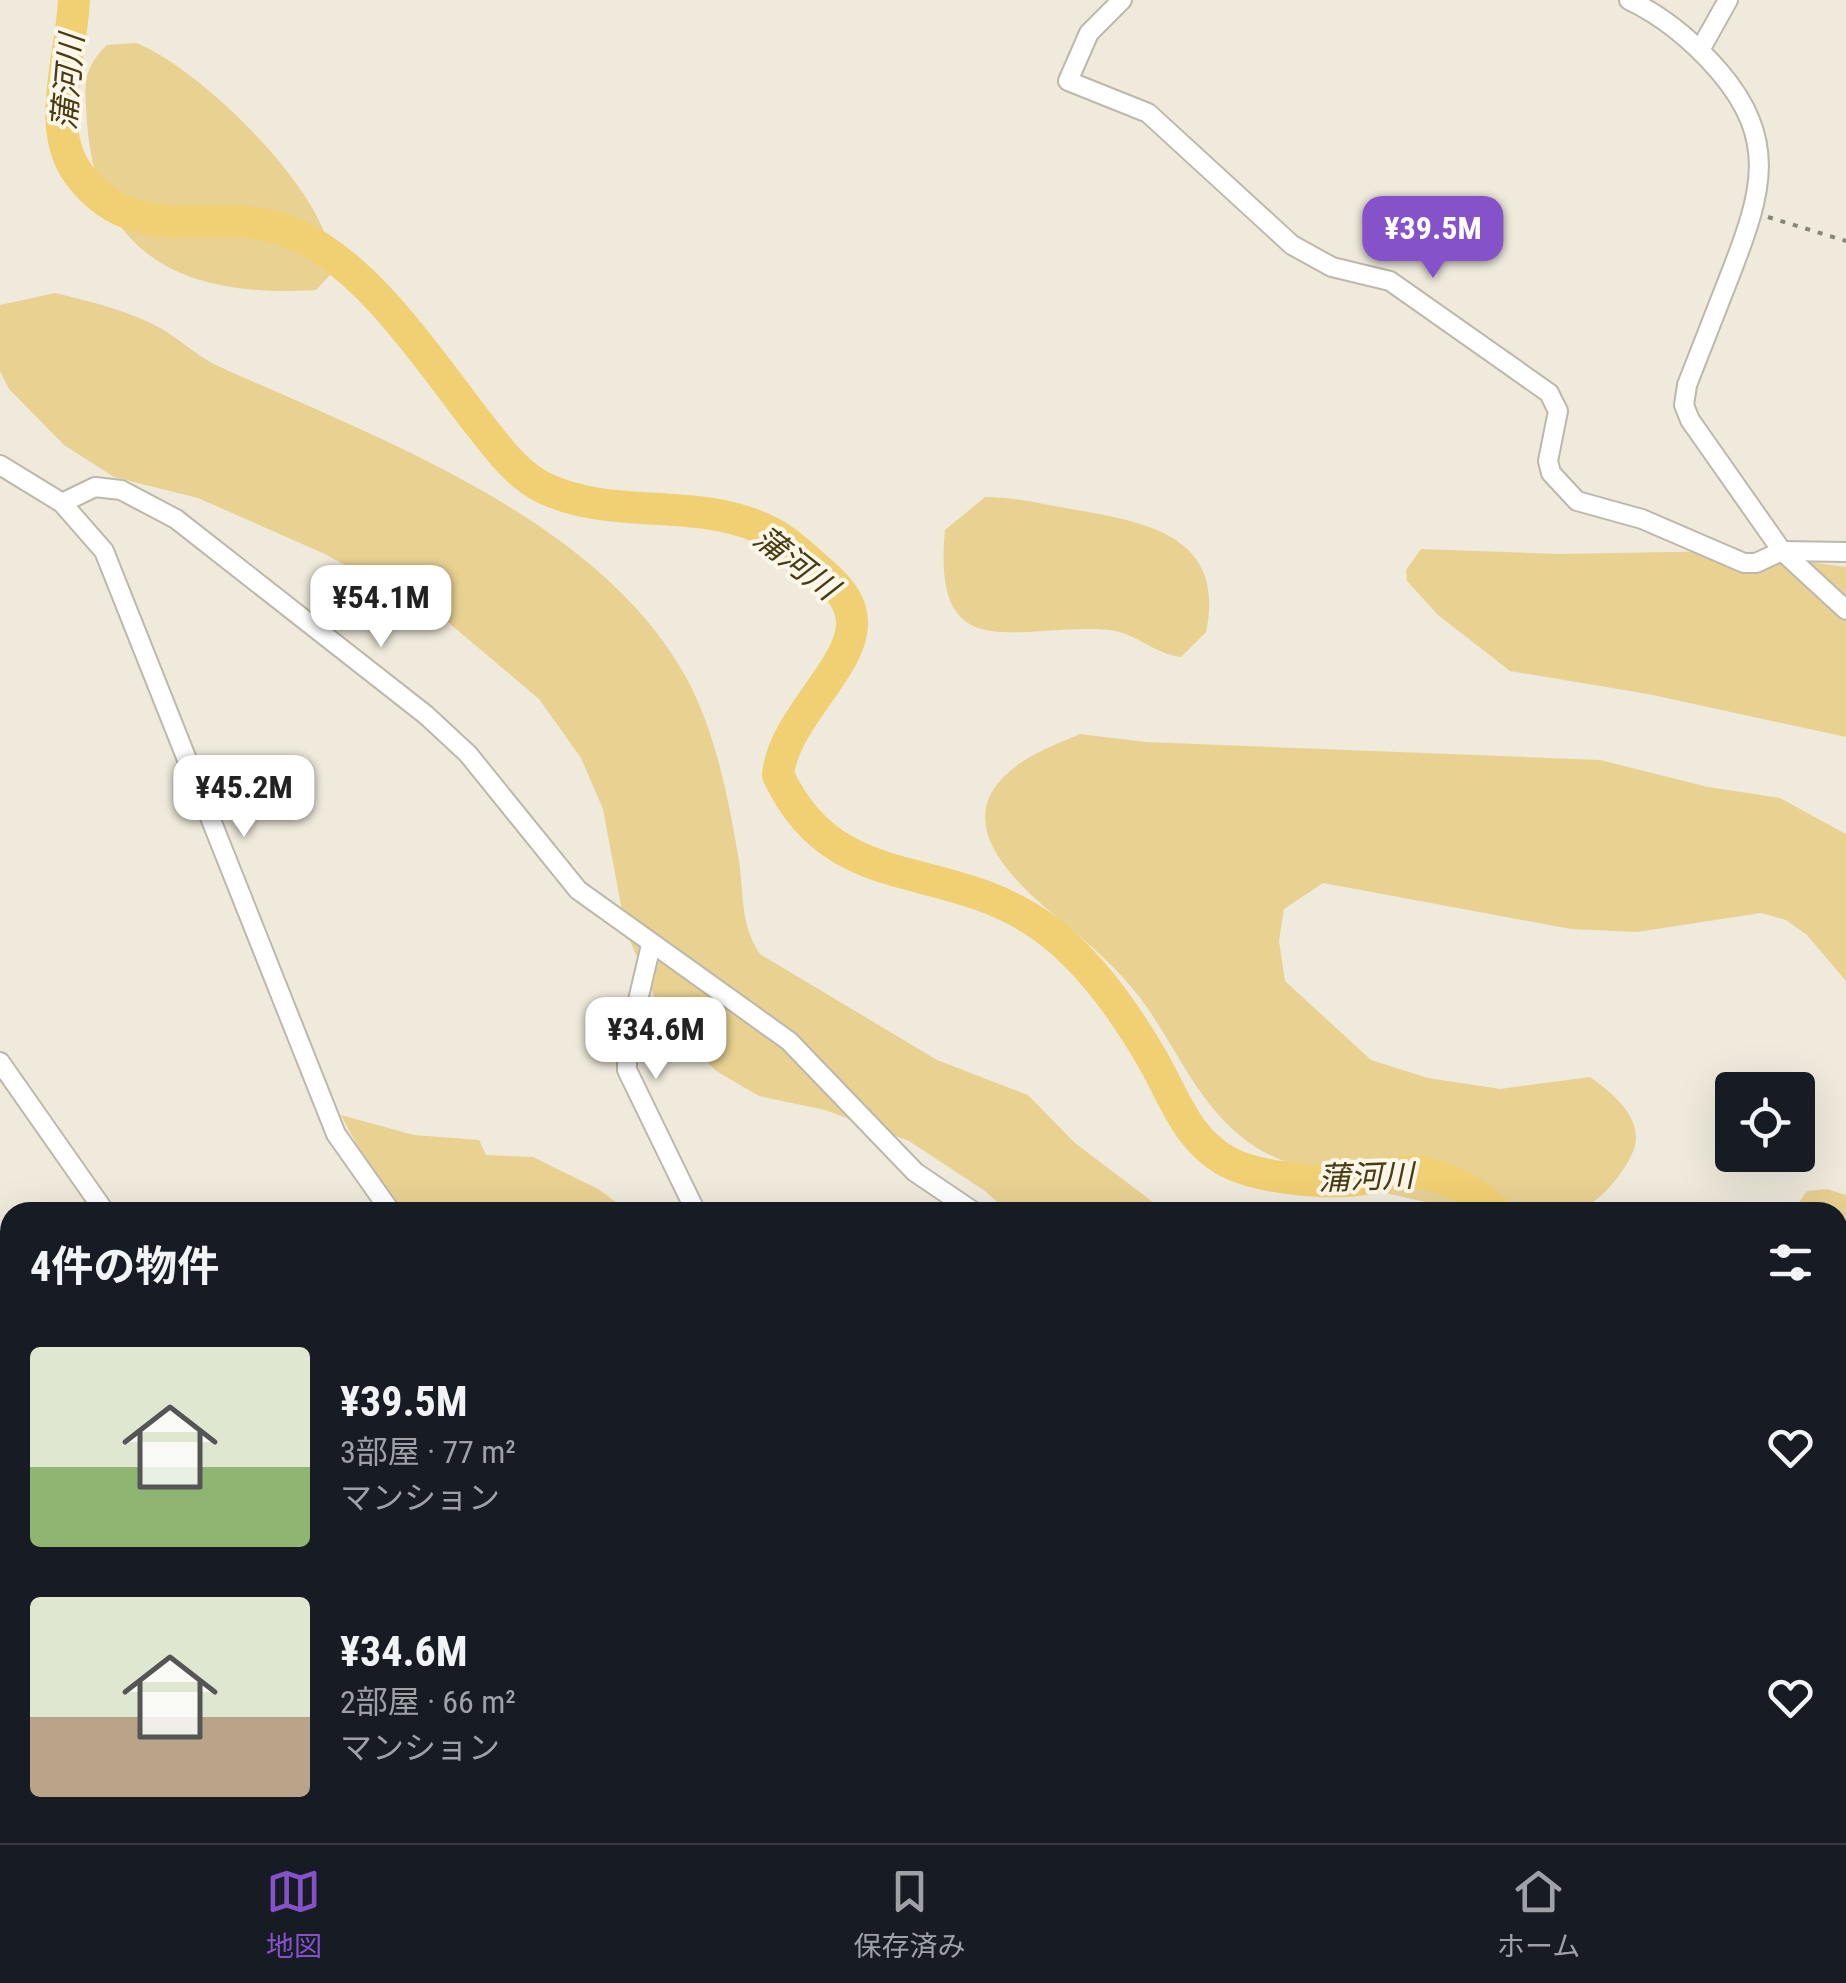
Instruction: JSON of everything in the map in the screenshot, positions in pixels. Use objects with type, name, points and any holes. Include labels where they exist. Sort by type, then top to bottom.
[{"type":"street","points":[[1122,0],[1089,33],[1068,81],[1148,113],[1292,246],[1332,267],[1390,281],[1549,393],[1558,412],[1548,461],[1551,472],[1578,501],[1642,519],[1744,563],[1756,563],[1782,552],[1846,552]]},
{"type":"street","points":[[1630,0],[1673,26],[1736,92],[1751,117],[1761,166],[1754,213],[1688,385],[1684,405],[1690,420],[1782,552],[1846,610]]},
{"type":"street","points":[[1700,50],[1728,0]]},
{"type":"street","points":[[0,465],[62,503],[81,520],[104,551],[336,1134],[384,1202]]},
{"type":"street","points":[[62,503],[95,486],[121,490],[176,520],[426,715],[509,800],[553,864],[578,890],[789,1041],[914,1172],[959,1202]]},
{"type":"street","points":[[651,945],[627,1048],[627,1070],[691,1202]]},
{"type":"street","points":[[0,1062],[97,1202]]},
{"type":"path","points":[[1754,213],[1846,240]]},
{"type":"shaded area","points":[[136,43],[162,56],[228,108],[291,176],[315,212],[329,245],[331,274],[316,290],[229,287],[192,277],[159,262],[131,239],[110,208],[95,170],[86,89],[89,71],[107,45]]},
{"type":"shaded area","points":[[55,293],[149,322],[218,366],[413,454],[479,489],[542,528],[599,572],[648,622],[697,700],[720,768],[739,861],[746,920],[760,954],[937,1060],[1028,1095],[1075,1143],[1153,1202],[997,1202],[909,1141],[825,1110],[759,1096],[716,1071],[663,1016],[626,932],[603,809],[581,758],[539,699],[449,623],[325,554],[198,498],[114,477],[64,445],[9,389],[0,371],[0,305]]},
{"type":"shaded area","points":[[985,497],[1105,515],[1156,530],[1177,541],[1205,575],[1209,600],[1206,632],[1181,657],[1110,630],[988,631],[967,623],[952,605],[944,575],[945,530]]},
{"type":"shaded area","points":[[1421,549],[1559,554],[1730,551],[1846,567],[1846,737],[1648,694],[1510,671],[1438,615],[1407,581],[1406,570]]},
{"type":"shaded area","points":[[1080,734],[1146,742],[1600,760],[1708,787],[1780,798],[1846,834],[1846,981],[1807,935],[1786,920],[1761,913],[1637,932],[1571,929],[1323,883],[1284,909],[1279,941],[1285,981],[1371,1060],[1428,1078],[1500,1089],[1590,1077],[1626,1110],[1636,1132],[1631,1156],[1621,1173],[1593,1202],[1428,1202],[1365,1188],[1284,1161],[1237,1133],[1204,1097],[1130,986],[1014,877],[997,854],[987,830],[986,807],[998,783],[1032,756]]},
{"type":"shaded area","points":[[341,1115],[414,1135],[479,1140],[486,1155],[533,1157],[616,1202],[394,1202],[374,1177]]},
{"type":"shaded area","points":[[1827,1189],[1846,1195],[1846,1202],[1799,1202],[1807,1191]]},
{"type":"waterway","name":"蒲河川","points":[[74,0],[62,91],[63,136],[80,176],[103,199],[127,213],[152,219],[262,224],[318,246],[344,265],[393,314],[498,448],[534,482],[570,498],[596,504],[706,513],[759,527],[792,546],[836,587],[851,613],[850,638],[792,734],[778,775],[802,814],[830,841],[861,858],[1006,905],[1060,940],[1119,1006],[1193,1132],[1230,1163],[1258,1173],[1310,1180],[1343,1181],[1400,1172],[1424,1173],[1445,1179],[1484,1202]]}]
